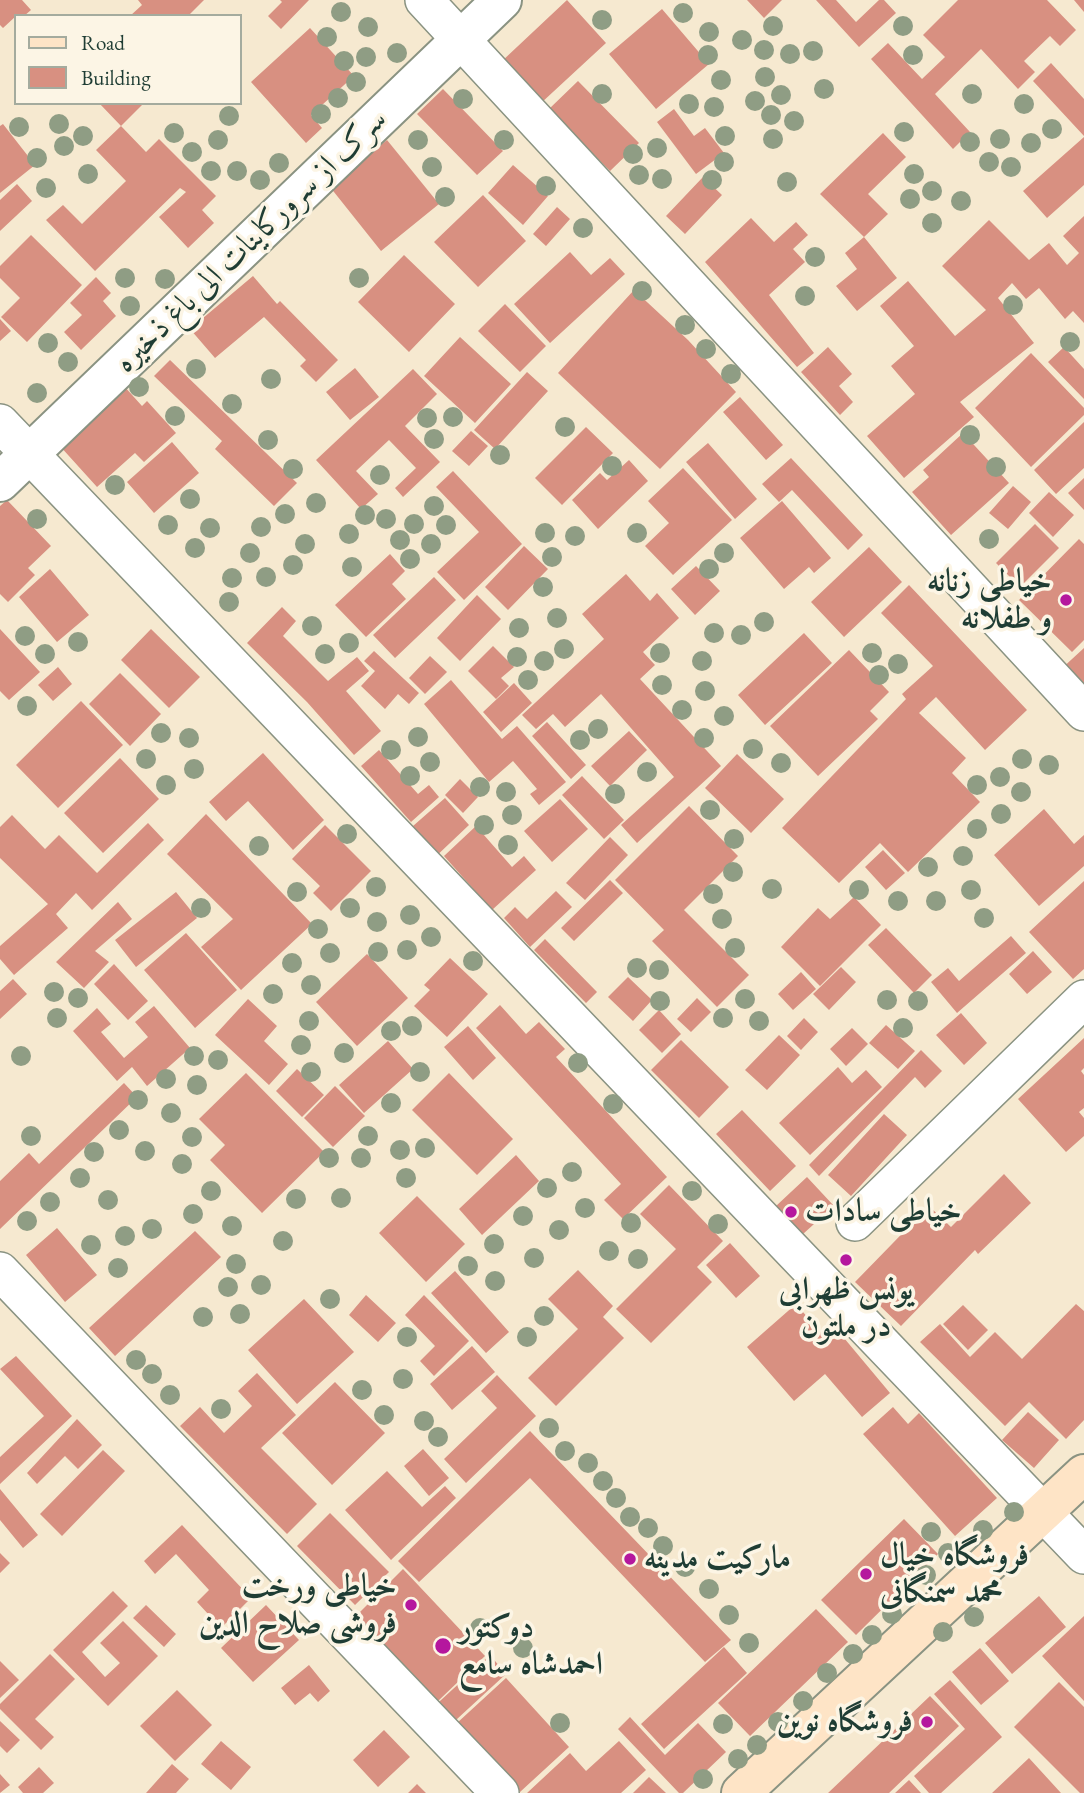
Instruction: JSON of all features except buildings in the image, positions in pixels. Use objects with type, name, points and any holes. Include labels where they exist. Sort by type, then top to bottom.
[{"type":"main road","points":[[741,1793],[1084,1474]]},
{"type":"street","points":[[424,0],[1084,712]]},
{"type":"street","name":"سرک از سرورکاینات الی باغ ذخیره","points":[[0,482],[502,0]]},
{"type":"street","points":[[0,423],[1084,1555]]},
{"type":"street","points":[[855,1222],[1084,999]]},
{"type":"street","points":[[0,1271],[500,1793]]},
{"type":"place","name":"خیاطی زنانه و طفلانه","points":[[1066,600]]},
{"type":"place","name":"خیاطی سادات","points":[[791,1212]]},
{"type":"place","name":"یونس ظهرابی در ملتون","points":[[846,1260]]},
{"type":"place","name":"مارکیت مدینه","points":[[630,1559]]},
{"type":"place","name":"فروشگاه خیال محمد سمنگانی","points":[[866,1574]]},
{"type":"place","name":"خیاطی ورخت فروشی صلاح الدین","points":[[411,1605]]},
{"type":"place","name":"دوکتور احمدشاه سامع","points":[[443,1646]]},
{"type":"place","name":"فروشگاه نوین","points":[[927,1722]]}]
